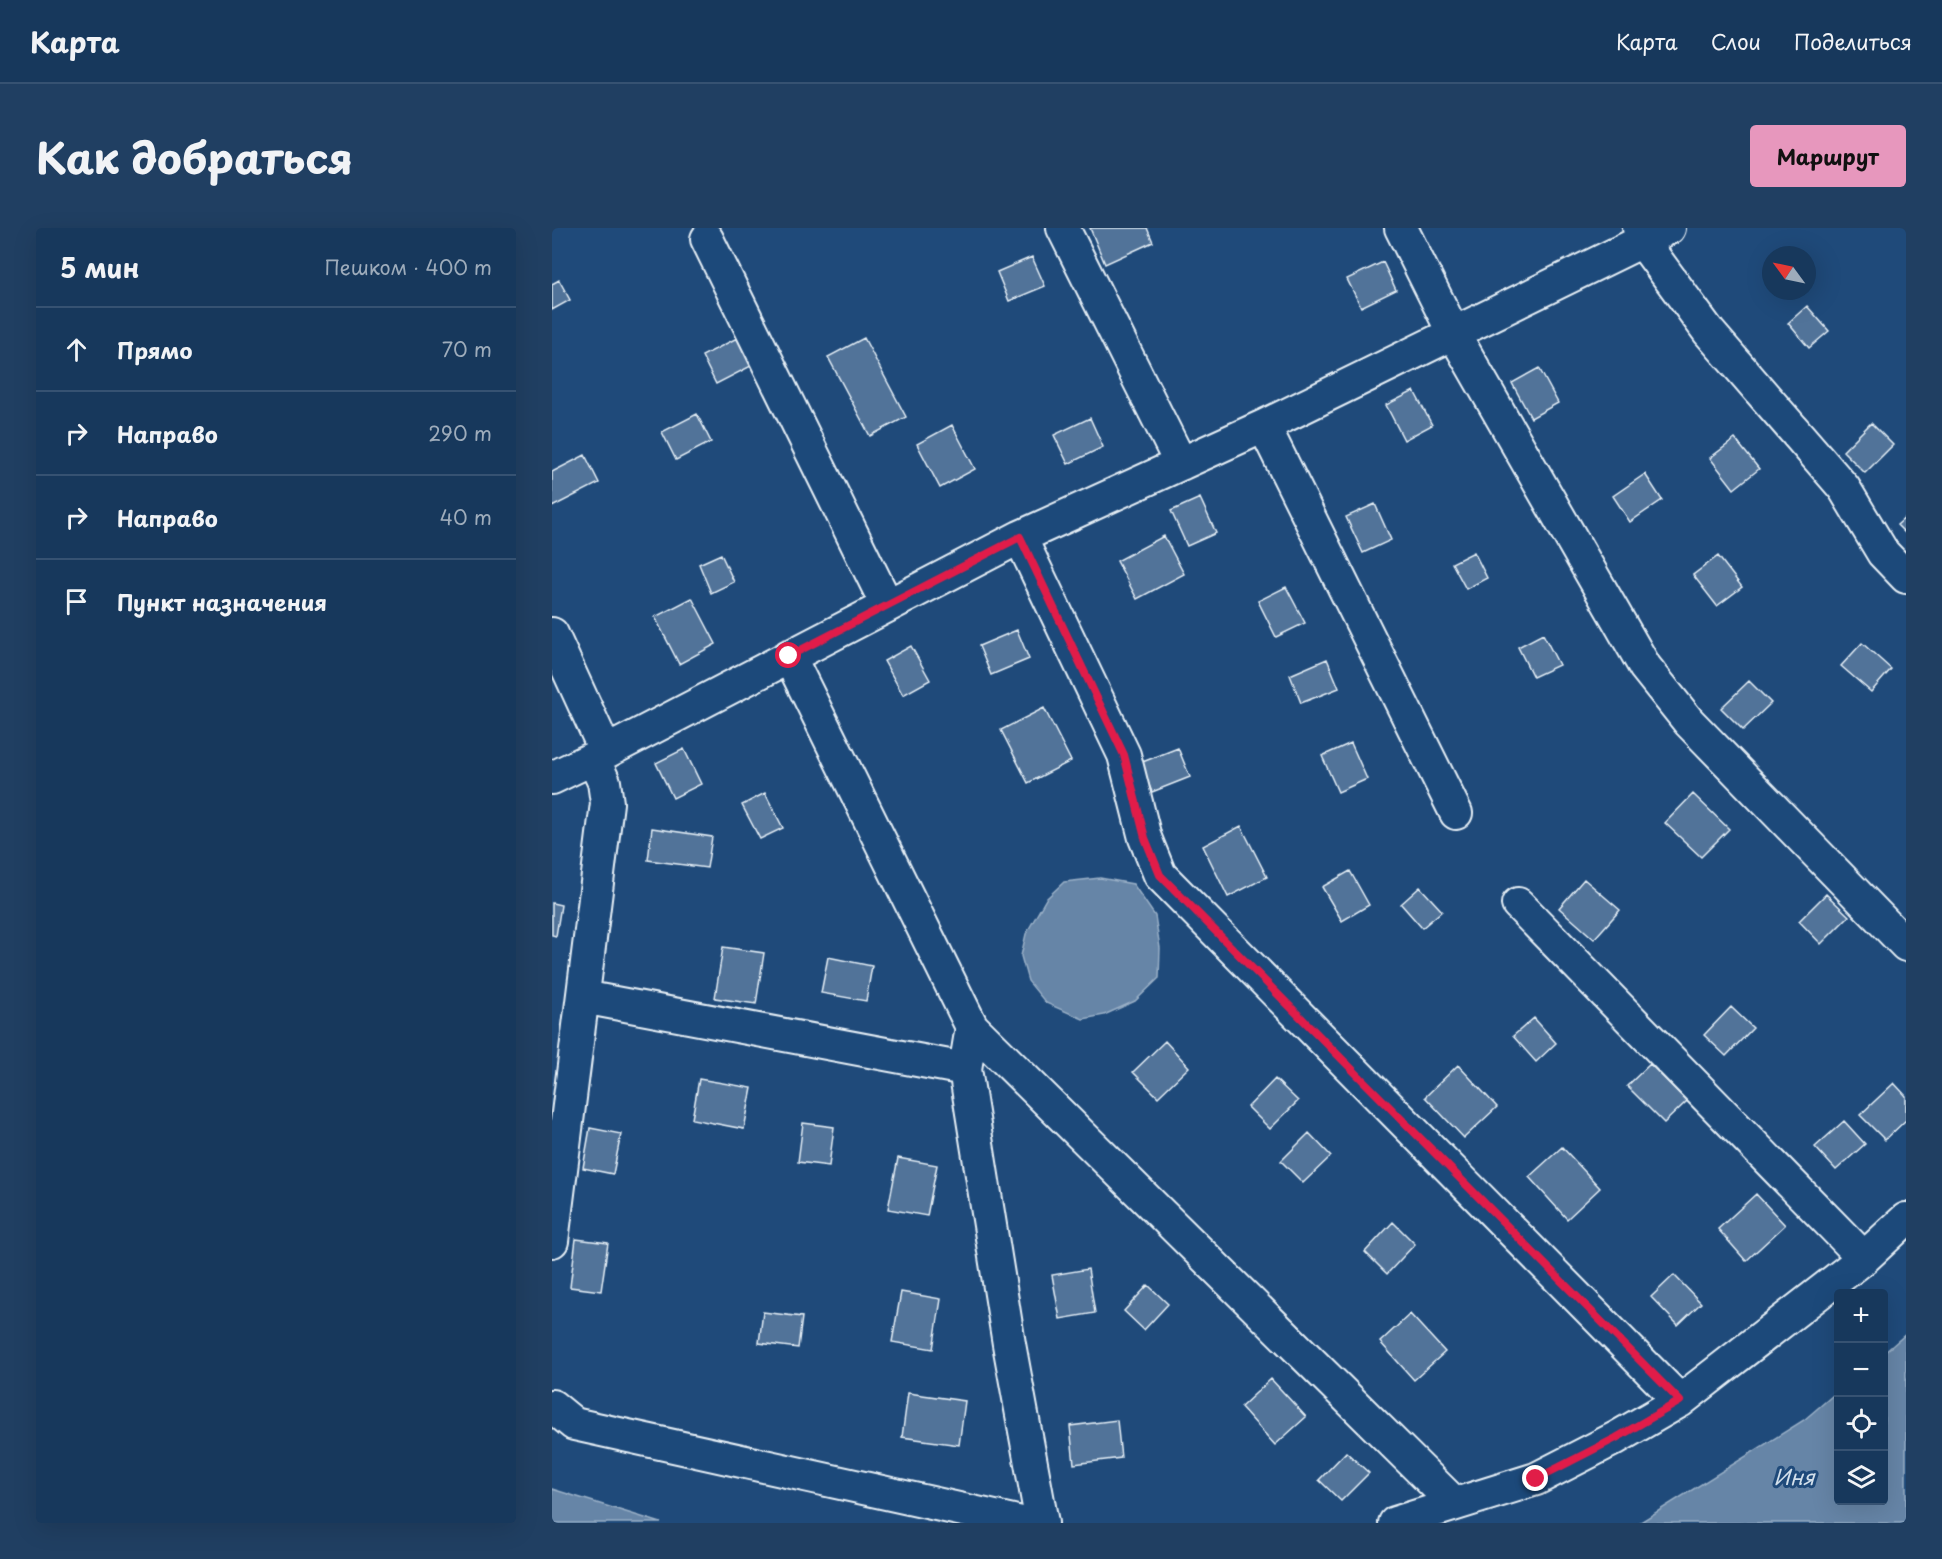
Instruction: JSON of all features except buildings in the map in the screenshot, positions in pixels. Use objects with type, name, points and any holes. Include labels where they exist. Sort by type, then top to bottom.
[{"type":"street","points":[[1063,228],[1181,464]]},
{"type":"street","points":[[1401,228],[1454,334],[1645,667],[1689,722],[1906,945]]},
{"type":"street","points":[[552,778],[1020,537],[1264,426],[1454,334],[1650,233],[1708,332],[1844,488],[1883,553],[1906,577]]},
{"type":"street","points":[[707,239],[887,605]]},
{"type":"street","points":[[1264,426],[1456,813]]},
{"type":"street","points":[[1020,537],[1124,755],[1145,838],[1160,875],[1680,1401]]},
{"type":"street","points":[[552,634],[600,755],[607,803],[552,1241]]},
{"type":"street","points":[[789,656],[972,1028],[1454,1503]]},
{"type":"street","points":[[1518,904],[1864,1258]]},
{"type":"street","points":[[582,997],[965,1069]]},
{"type":"street","points":[[972,1028],[965,1069],[1009,1344],[1042,1523]]},
{"type":"street","points":[[1395,1523],[1536,1479],[1616,1438],[1680,1401],[1864,1258],[1906,1219]]},
{"type":"street","points":[[552,1406],[574,1424],[1022,1523]]},
{"type":"water","points":[[1100,878],[1133,884],[1155,916],[1160,948],[1159,978],[1135,1001],[1104,1015],[1083,1019],[1046,1003],[1028,981],[1021,956],[1026,934],[1046,899],[1064,882]]},
{"type":"water","name":"Иня","points":[[1906,1334],[1906,1523],[1639,1523],[1804,1420],[1834,1394],[1834,1505],[1888,1505],[1888,1350]]},
{"type":"water","points":[[552,1489],[661,1523],[552,1523]]},
{"type":"route","points":[[789,656],[1020,537],[1124,755],[1145,838],[1160,875],[1680,1401],[1616,1438],[1536,1479]]}]
